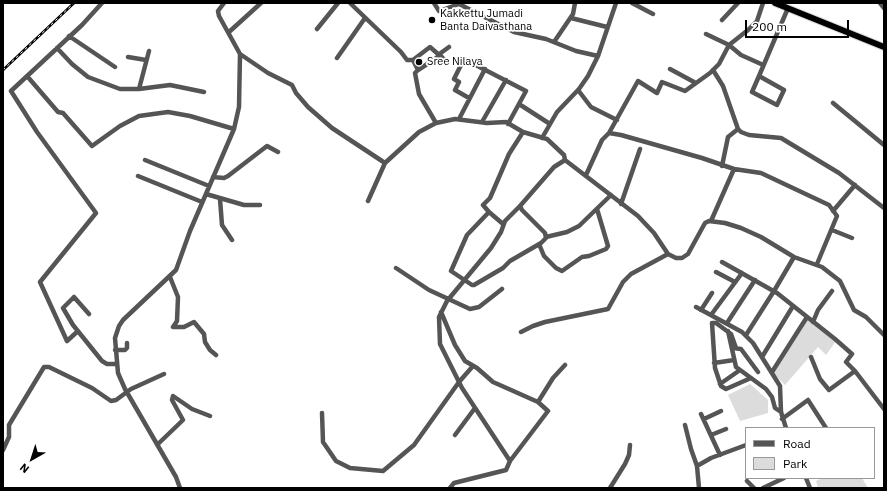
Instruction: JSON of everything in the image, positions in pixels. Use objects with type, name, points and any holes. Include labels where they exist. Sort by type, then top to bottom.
[{"type":"highway","points":[[775,3],[884,47]]},
{"type":"street","points":[[78,331],[67,341],[40,282],[96,213],[37,132],[11,91],[70,36],[102,3]]},
{"type":"street","points":[[180,488],[176,477],[158,444],[126,392],[118,374],[115,350],[116,332],[123,320],[176,270],[202,202],[234,129],[239,108],[240,54],[218,11],[224,3]]},
{"type":"street","points":[[229,32],[261,3]]},
{"type":"street","points":[[317,29],[338,3]]},
{"type":"street","points":[[350,3],[401,52],[407,60],[413,60],[430,47],[446,63]]},
{"type":"street","points":[[434,3],[439,11],[459,4],[514,32],[554,42],[598,56]]},
{"type":"street","points":[[554,42],[571,18],[575,3]]},
{"type":"street","points":[[542,138],[557,112],[578,90],[598,56],[616,3]]},
{"type":"street","points":[[632,3],[653,14]]},
{"type":"street","points":[[722,20],[738,3]]},
{"type":"street","points":[[586,175],[602,140],[609,133],[617,120],[638,81],[658,93],[662,82],[684,91],[719,64],[729,45],[757,21],[763,3]]},
{"type":"street","points":[[880,3],[884,8]]},
{"type":"street","points":[[759,76],[784,90],[777,105],[752,92],[788,8]]},
{"type":"street","points":[[337,58],[365,18]]},
{"type":"street","points":[[571,18],[607,27]]},
{"type":"street","points":[[706,34],[729,45],[741,55],[761,64]]},
{"type":"street","points":[[70,36],[115,67]]},
{"type":"street","points":[[436,123],[418,89],[414,73],[449,47]]},
{"type":"street","points":[[57,48],[72,64],[88,77],[120,89],[139,89],[170,85],[204,92]]},
{"type":"street","points":[[139,89],[149,51]]},
{"type":"street","points":[[240,54],[268,73],[292,85],[296,93],[308,107],[326,122],[385,163]]},
{"type":"street","points":[[128,56],[146,60]]},
{"type":"street","points":[[469,98],[455,90],[459,82],[454,79],[464,59],[526,91],[508,124]]},
{"type":"street","points":[[413,60],[418,70]]},
{"type":"street","points":[[458,119],[485,69]]},
{"type":"street","points":[[670,69],[694,82]]},
{"type":"street","points":[[713,70],[723,86],[738,129],[749,135],[781,138],[856,185],[884,208]]},
{"type":"street","points":[[27,76],[58,112],[63,113],[92,146],[120,126],[139,116],[168,112],[190,116],[234,129]]},
{"type":"street","points":[[482,122],[506,80]]},
{"type":"street","points":[[578,90],[591,107],[617,120]]},
{"type":"street","points":[[833,103],[884,145]]},
{"type":"street","points":[[519,104],[550,124]]},
{"type":"street","points":[[368,201],[385,163],[419,132],[436,123],[458,119],[482,122],[499,121],[523,132],[551,142],[564,155],[565,160],[638,216],[654,233],[668,254],[676,258],[682,258],[688,254],[705,223],[725,223],[741,228],[761,237],[794,257],[817,264],[840,281],[854,310],[866,317],[884,335]]},
{"type":"street","points":[[722,166],[728,137],[738,129]]},
{"type":"street","points":[[503,224],[483,205],[490,198],[513,146],[523,132]]},
{"type":"street","points":[[609,133],[702,158],[722,166],[761,173],[792,186],[829,205],[837,216],[817,264]]},
{"type":"street","points":[[213,177],[224,178],[228,176],[267,146],[278,152]]},
{"type":"street","points":[[621,204],[640,149]]},
{"type":"street","points":[[145,160],[209,186]]},
{"type":"street","points":[[510,461],[459,382],[440,344],[438,330],[439,317],[449,298],[462,280],[491,248],[501,232],[503,224],[554,167],[565,160]]},
{"type":"street","points":[[711,222],[734,169]]},
{"type":"street","points":[[138,176],[202,202]]},
{"type":"street","points":[[833,211],[856,185]]},
{"type":"street","points":[[206,194],[244,205],[260,205]]},
{"type":"street","points":[[489,212],[467,235],[451,272],[462,280],[474,285],[503,268],[510,261],[539,244],[546,237],[567,232],[579,226],[611,195]]},
{"type":"street","points":[[220,199],[222,225],[232,240]]},
{"type":"street","points":[[520,206],[522,210],[545,233],[546,237]]},
{"type":"street","points":[[539,244],[544,256],[556,268],[562,271],[582,257],[589,256],[606,249],[608,246],[598,209]]},
{"type":"street","points":[[832,230],[852,238]]},
{"type":"street","points":[[521,332],[545,322],[608,309],[623,282],[631,274],[668,254]]},
{"type":"street","points":[[746,335],[794,257]]},
{"type":"street","points":[[722,262],[774,291],[852,354],[846,362],[884,409]]},
{"type":"street","points":[[396,268],[429,290],[470,309],[479,307],[502,289]]},
{"type":"street","points":[[716,272],[735,282]]},
{"type":"street","points":[[711,315],[742,273]]},
{"type":"street","points":[[170,277],[178,297],[177,320],[173,326],[184,328],[194,322],[204,334],[205,342],[210,350],[216,355]]},
{"type":"street","points":[[727,323],[755,280]]},
{"type":"street","points":[[813,322],[832,291]]},
{"type":"street","points":[[701,310],[712,293]]},
{"type":"street","points":[[89,314],[74,297],[63,308],[78,331],[102,361],[107,364],[116,364]]},
{"type":"street","points":[[762,357],[794,306]]},
{"type":"street","points":[[696,307],[746,335],[780,386],[781,412],[786,427]]},
{"type":"street","points":[[441,312],[455,345],[465,361],[493,382],[538,402],[548,411],[510,461],[506,470],[454,484],[450,488]]},
{"type":"street","points":[[772,372],[807,317]]},
{"type":"street","points":[[751,378],[726,389],[724,389],[720,384],[714,363],[710,326],[712,323],[716,323],[728,331],[734,348],[734,360],[740,370],[751,378],[766,389],[777,411],[781,412]]},
{"type":"street","points":[[115,350],[126,350],[127,343]]},
{"type":"street","points":[[734,348],[741,349],[758,372]]},
{"type":"street","points":[[811,356],[820,379],[829,390],[854,371]]},
{"type":"street","points":[[714,363],[734,360]]},
{"type":"street","points":[[538,402],[554,378],[565,365]]},
{"type":"street","points":[[3,450],[9,437],[9,425],[44,367],[49,366],[92,388],[111,401],[116,400],[126,392],[164,374]]},
{"type":"street","points":[[322,413],[323,442],[336,461],[350,468],[383,471],[414,445],[459,382],[473,366]]},
{"type":"street","points":[[720,384],[740,370]]},
{"type":"street","points":[[158,444],[183,420],[172,400],[173,396],[192,409],[210,416]]},
{"type":"street","points":[[782,419],[808,400],[825,427]]},
{"type":"street","points":[[774,403],[781,406]]},
{"type":"street","points":[[455,435],[475,408]]},
{"type":"street","points":[[720,455],[702,416],[721,411]]},
{"type":"street","points":[[684,425],[690,449],[697,466],[699,488]]},
{"type":"street","points":[[711,435],[726,429]]},
{"type":"street","points":[[610,488],[625,464],[630,445]]},
{"type":"street","points":[[697,466],[704,461],[745,445]]},
{"type":"street","points":[[763,488],[782,479]]},
{"type":"street","points":[[747,481],[754,488]]},
{"type":"green space","points":[[807,319],[836,341],[826,355],[818,347],[785,385],[772,372]]},
{"type":"green space","points":[[750,384],[768,400],[768,413],[740,421],[728,395]]},
{"type":"green space","points":[[821,479],[863,479],[868,488],[818,488],[816,481]]},
{"type":"railway","points":[[3,70],[74,3]]},
{"type":"place","name":"Kakkettu Jumadi Banta Daivasthana","points":[[432,20]]},
{"type":"place","name":"Sree Nilaya","points":[[419,62]]}]
